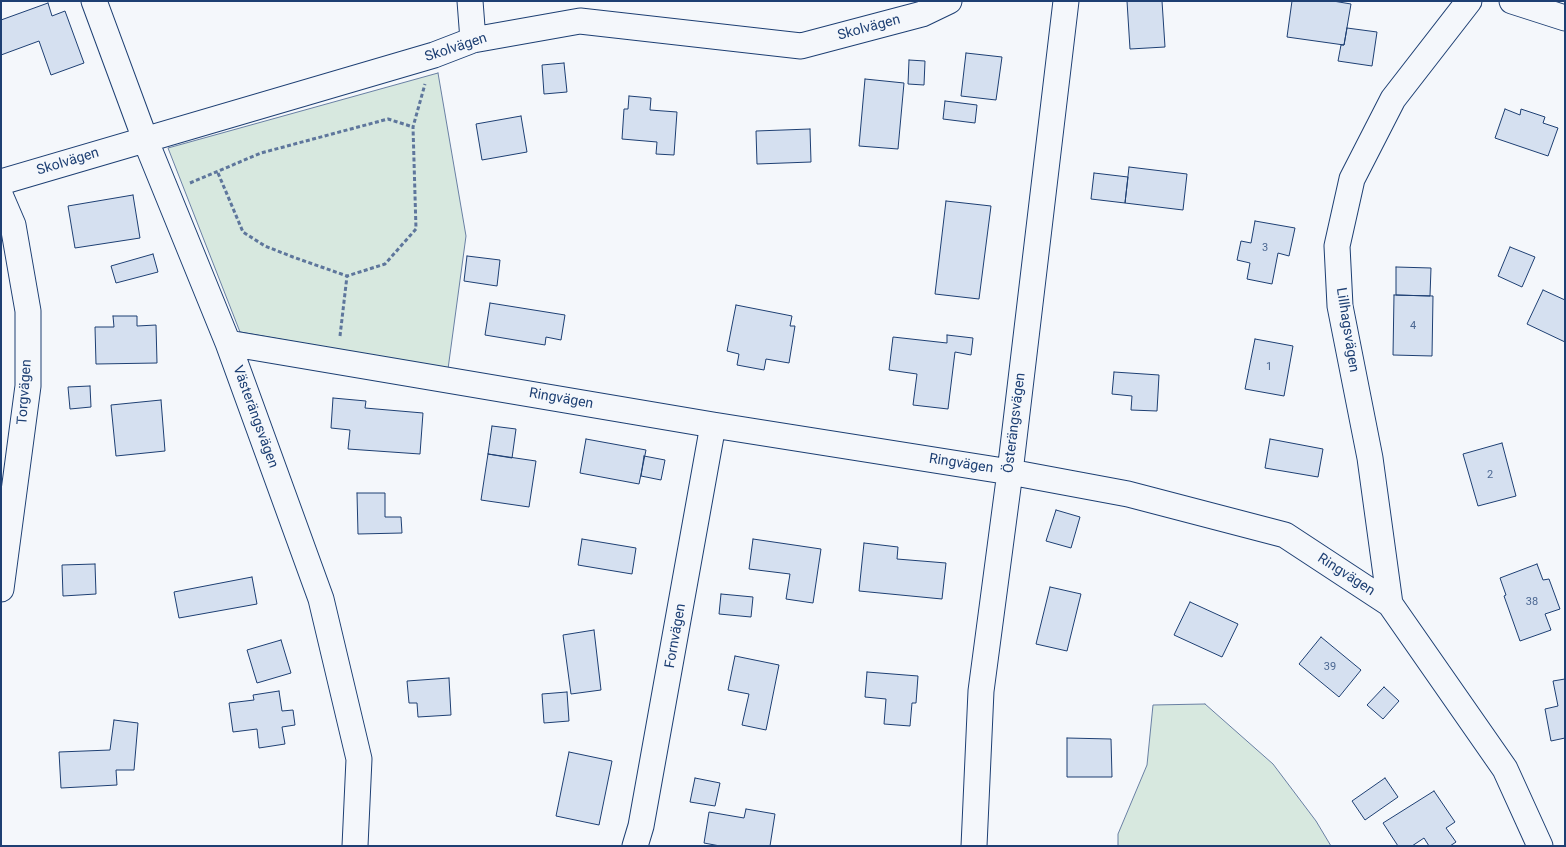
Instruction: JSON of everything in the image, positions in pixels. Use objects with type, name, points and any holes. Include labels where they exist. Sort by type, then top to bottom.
[{"type":"street","name":"Västerängsvägen","points":[[94,1],[166,193],[228,343],[321,599],[359,760],[354,846]]},
{"type":"street","points":[[470,1],[474,40]]},
{"type":"street","name":"Skolvägen","points":[[1,182],[434,55],[474,40],[580,21],[801,46],[922,14],[949,1]]},
{"type":"street","name":"Österängsvägen","points":[[974,846],[981,691],[1010,472],[1066,1]]},
{"type":"street","name":"Lillhagsvägen","points":[[1390,604],[1370,458],[1340,306],[1337,246],[1352,179],[1392,99],[1469,1]]},
{"type":"street","points":[[1512,1],[1565,18]]},
{"type":"street","name":"Torgvägen","points":[[1,197],[13,225],[28,311],[28,377],[1,589]]},
{"type":"street","name":"Ringvägen","points":[[228,343],[714,425],[1010,472],[1128,494],[1285,535],[1390,604],[1506,768],[1540,846]]},
{"type":"street","name":"Fornvägen","points":[[635,846],[641,826],[714,425]]},
{"type":"path","points":[[218,172],[243,232],[265,246],[293,258],[347,276],[385,264],[416,229],[413,127],[434,55]]},
{"type":"path","points":[[166,193],[260,153],[388,119],[413,127]]},
{"type":"path","points":[[336,361],[347,276]]},
{"type":"shaded area","points":[[438,73],[466,236],[448,369],[240,332],[168,148]]},
{"type":"shaded area","points":[[1205,704],[1273,764],[1316,821],[1331,846],[1118,846],[1118,834],[1147,765],[1153,705]]},
{"type":"building","points":[[1127,1],[1162,1],[1165,47],[1130,49]]},
{"type":"building","points":[[1292,1],[1333,1],[1351,4],[1344,45],[1287,37]]},
{"type":"building","points":[[48,3],[52,16],[65,11],[84,63],[51,75],[39,41],[1,55],[1,20]]},
{"type":"building","points":[[1347,28],[1377,32],[1372,66],[1338,61],[1341,45],[1344,45]]},
{"type":"building","points":[[966,53],[1002,57],[996,100],[961,96]]},
{"type":"building","points":[[909,60],[925,61],[924,85],[908,84]]},
{"type":"building","points":[[564,63],[567,92],[544,94],[542,65]]},
{"type":"building","points":[[865,79],[904,83],[898,149],[859,146]]},
{"type":"building","points":[[629,96],[651,98],[650,110],[677,112],[674,155],[656,154],[657,142],[622,139],[624,109],[628,109]]},
{"type":"building","points":[[945,101],[977,105],[975,123],[943,119]]},
{"type":"building","points":[[1505,109],[1520,115],[1521,109],[1545,117],[1543,123],[1558,128],[1548,156],[1495,138]]},
{"type":"building","points":[[521,116],[527,152],[482,160],[476,124]]},
{"type":"building","points":[[810,129],[811,162],[757,164],[756,131]]},
{"type":"building","points":[[1129,167],[1187,174],[1183,210],[1125,203]]},
{"type":"building","points":[[1094,173],[1128,177],[1125,203],[1091,199]]},
{"type":"building","points":[[133,195],[140,238],[75,248],[68,206]]},
{"type":"building","points":[[946,201],[991,206],[979,299],[935,294]]},
{"type":"building","points":[[1255,221],[1295,228],[1289,256],[1278,253],[1272,284],[1247,279],[1250,263],[1237,260],[1241,241],[1251,243]]},
{"type":"building","points":[[1510,247],[1535,257],[1522,287],[1498,276]]},
{"type":"building","points":[[153,254],[158,272],[116,283],[111,266]]},
{"type":"building","points":[[467,256],[500,260],[497,286],[464,281]]},
{"type":"building","points":[[1396,267],[1431,268],[1430,296],[1396,295]]},
{"type":"building","points":[[1543,290],[1565,300],[1565,342],[1527,324]]},
{"type":"building","points":[[1394,295],[1433,296],[1432,356],[1393,355]]},
{"type":"building","points":[[490,303],[565,315],[561,340],[546,337],[545,345],[485,335]]},
{"type":"building","points":[[736,305],[792,316],[790,326],[795,326],[789,363],[766,359],[764,370],[737,365],[739,354],[727,351]]},
{"type":"building","points":[[113,316],[137,316],[137,326],[156,325],[157,363],[96,364],[95,327],[114,327]]},
{"type":"building","points":[[947,335],[973,338],[971,355],[955,352],[948,409],[913,405],[917,374],[889,370],[893,337],[947,343]]},
{"type":"building","points":[[1255,339],[1293,346],[1284,396],[1245,389]]},
{"type":"building","points":[[1114,372],[1159,375],[1157,411],[1131,410],[1132,396],[1112,394]]},
{"type":"building","points":[[90,386],[91,407],[70,409],[68,387]]},
{"type":"building","points":[[333,398],[366,401],[365,408],[423,413],[420,454],[348,449],[350,430],[331,428]]},
{"type":"building","points":[[161,400],[165,451],[116,456],[111,405]]},
{"type":"building","points":[[492,426],[516,429],[512,458],[488,454]]},
{"type":"building","points":[[586,439],[646,450],[639,484],[580,473]]},
{"type":"building","points":[[1270,439],[1323,449],[1318,477],[1265,468]]},
{"type":"building","points":[[1502,443],[1516,496],[1478,506],[1463,454]]},
{"type":"building","points":[[488,454],[536,461],[529,507],[481,500]]},
{"type":"building","points":[[644,456],[665,460],[661,480],[641,476]]},
{"type":"building","points":[[357,493],[385,493],[385,517],[401,517],[402,533],[358,534]]},
{"type":"building","points":[[1056,510],[1080,517],[1071,548],[1046,541]]},
{"type":"building","points":[[582,539],[636,548],[632,574],[578,565]]},
{"type":"building","points":[[753,539],[821,549],[813,603],[786,599],[790,574],[749,569]]},
{"type":"building","points":[[864,543],[898,547],[897,559],[946,563],[942,599],[859,591]]},
{"type":"building","points":[[95,564],[96,594],[63,596],[62,565]]},
{"type":"building","points":[[1537,564],[1543,580],[1549,579],[1560,609],[1545,614],[1551,630],[1520,641],[1504,596],[1506,595],[1500,578]]},
{"type":"building","points":[[252,577],[257,604],[179,618],[174,592]]},
{"type":"building","points":[[1050,587],[1081,594],[1067,651],[1036,644]]},
{"type":"building","points":[[721,594],[753,597],[751,617],[719,614]]},
{"type":"building","points":[[1190,602],[1238,624],[1222,657],[1174,635]]},
{"type":"building","points":[[594,630],[601,690],[571,694],[563,635]]},
{"type":"building","points":[[1321,637],[1361,670],[1339,697],[1299,664]]},
{"type":"building","points":[[281,640],[291,673],[257,683],[247,650]]},
{"type":"building","points":[[735,656],[779,665],[766,730],[742,725],[749,694],[728,690]]},
{"type":"building","points":[[867,672],[918,676],[916,703],[912,703],[910,726],[884,724],[886,699],[865,697]]},
{"type":"building","points":[[449,678],[451,715],[418,717],[417,703],[409,703],[407,681]]},
{"type":"building","points":[[1565,679],[1565,738],[1551,741],[1545,709],[1558,706],[1553,681]]},
{"type":"building","points":[[1384,687],[1399,701],[1383,719],[1367,705]]},
{"type":"building","points":[[279,691],[282,711],[293,710],[295,725],[282,727],[285,744],[259,748],[257,729],[233,732],[229,703],[254,700],[253,695]]},
{"type":"building","points":[[567,692],[569,721],[544,723],[542,694]]},
{"type":"building","points":[[114,720],[138,723],[134,770],[116,770],[117,785],[61,788],[59,752],[110,750]]},
{"type":"building","points":[[1067,738],[1111,739],[1112,777],[1067,777]]},
{"type":"building","points":[[569,752],[612,761],[599,825],[556,816]]},
{"type":"building","points":[[695,778],[720,783],[715,806],[690,802]]},
{"type":"building","points":[[1385,778],[1398,797],[1365,820],[1352,801]]},
{"type":"building","points":[[1434,791],[1455,822],[1446,828],[1456,842],[1450,846],[1429,846],[1424,838],[1412,846],[1398,846],[1383,823]]},
{"type":"building","points":[[746,809],[775,814],[770,846],[720,846],[704,843],[709,812],[744,818]]}]
